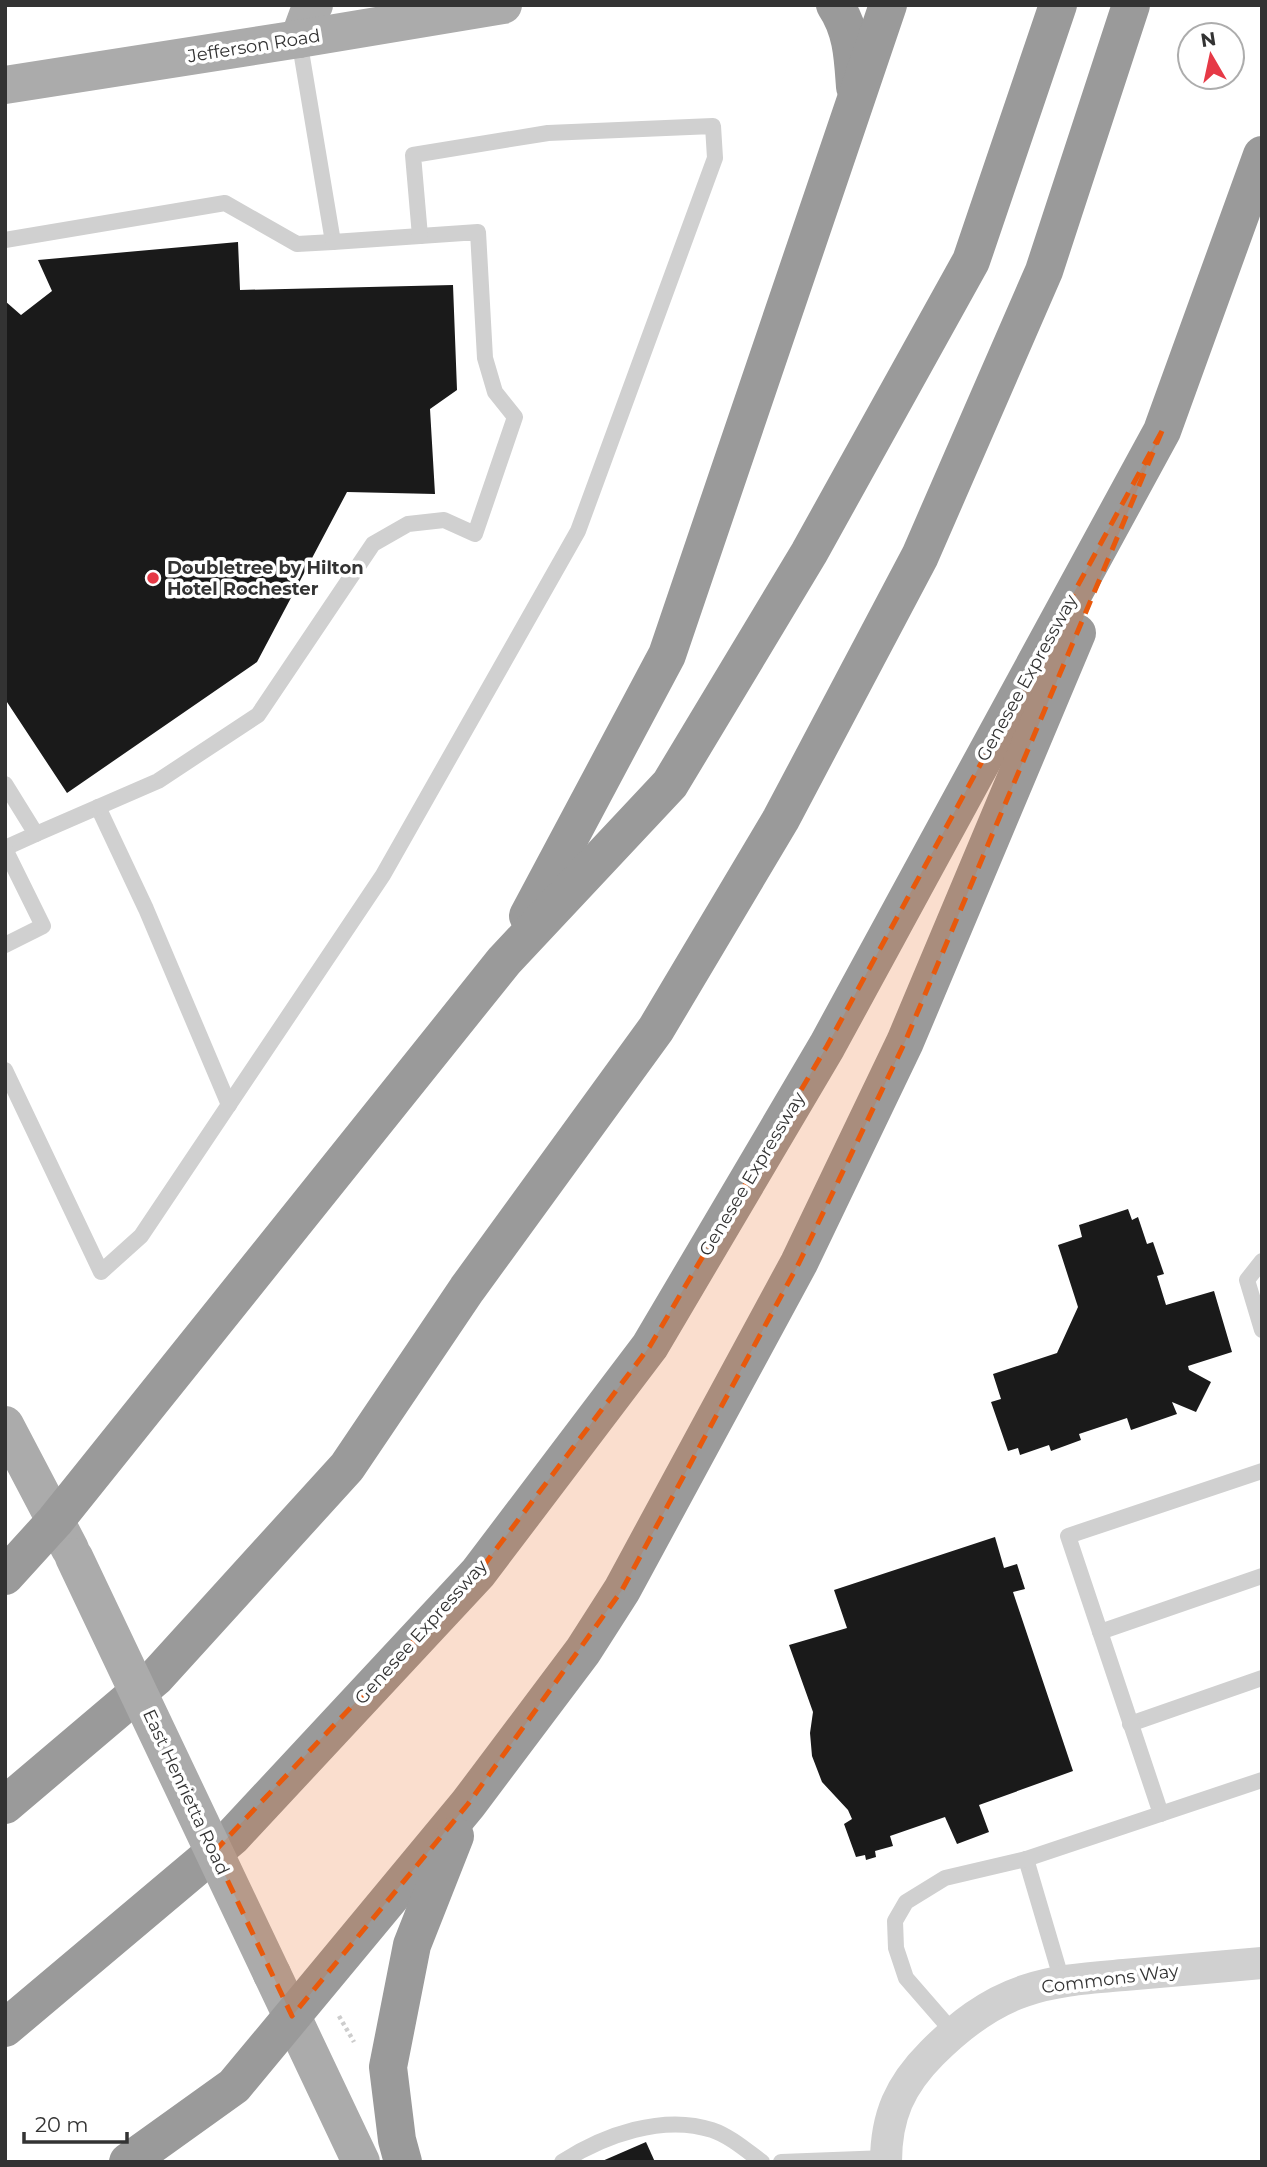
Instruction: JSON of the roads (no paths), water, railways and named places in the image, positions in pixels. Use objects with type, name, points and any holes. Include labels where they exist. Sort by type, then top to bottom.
[{"type":"highway","points":[[835,5],[844,19],[852,47],[856,101]]},
{"type":"highway","points":[[504,961],[667,655],[888,5]]},
{"type":"highway","points":[[5,1576],[55,1521],[504,961],[670,784],[809,553],[971,261],[1058,5]]},
{"type":"highway","points":[[5,1805],[156,1677],[347,1467],[467,1289],[656,1029],[781,819],[919,556],[1044,271],[1131,5]]},
{"type":"highway","name":"Genesee Expressway","points":[[5,2028],[232,1837],[478,1573],[650,1346],[827,1046],[1162,431],[1262,155]]},
{"type":"highway","points":[[128,2162],[234,2086],[468,1804],[583,1651],[622,1590],[799,1263],[905,1042],[1162,431]]},
{"type":"highway","points":[[403,2162],[397,2140],[388,2067],[412,1945],[468,1804]]},
{"type":"main road","name":"Jefferson Road","points":[[5,85],[302,17],[503,5]]},
{"type":"main road","name":"East Henrietta Road","points":[[5,1425],[74,1558],[361,2162]]},
{"type":"street","name":"Commons Way","points":[[886,2160],[889,2121],[901,2091],[919,2066],[953,2032],[986,2008],[1024,1991],[1062,1981],[1262,1963]]},
{"type":"lane","points":[[302,17],[333,242]]},
{"type":"lane","points":[[5,1070],[101,1272],[141,1236],[383,875],[579,531],[715,158],[713,127],[548,133],[413,155],[420,236]]},
{"type":"lane","points":[[5,240],[225,203],[297,244],[478,232],[485,358],[495,392],[515,416],[475,534],[444,520],[432,521],[408,524],[373,544],[257,715],[158,781],[5,849],[43,926],[5,945]]},
{"type":"lane","points":[[5,784],[36,834]]},
{"type":"lane","points":[[98,807],[146,909],[229,1105]]},
{"type":"lane","points":[[1262,1261],[1247,1280],[1262,1330]]},
{"type":"lane","points":[[1161,1814],[1068,1536],[1262,1471]]},
{"type":"lane","points":[[1100,1632],[1262,1576]]},
{"type":"lane","points":[[1130,1724],[1262,1678]]},
{"type":"lane","points":[[953,2032],[906,1978],[896,1948],[895,1921],[906,1902],[945,1878],[1026,1858],[1262,1780]]},
{"type":"lane","points":[[1026,1858],[1062,1981]]},
{"type":"lane","points":[[562,2162],[611,2138],[659,2124],[691,2125],[714,2130],[733,2140],[762,2162]]},
{"type":"lane","points":[[781,2162],[886,2160]]},
{"type":"place","name":"Doubletree by Hilton Hotel Rochester","points":[[153,578]]}]
